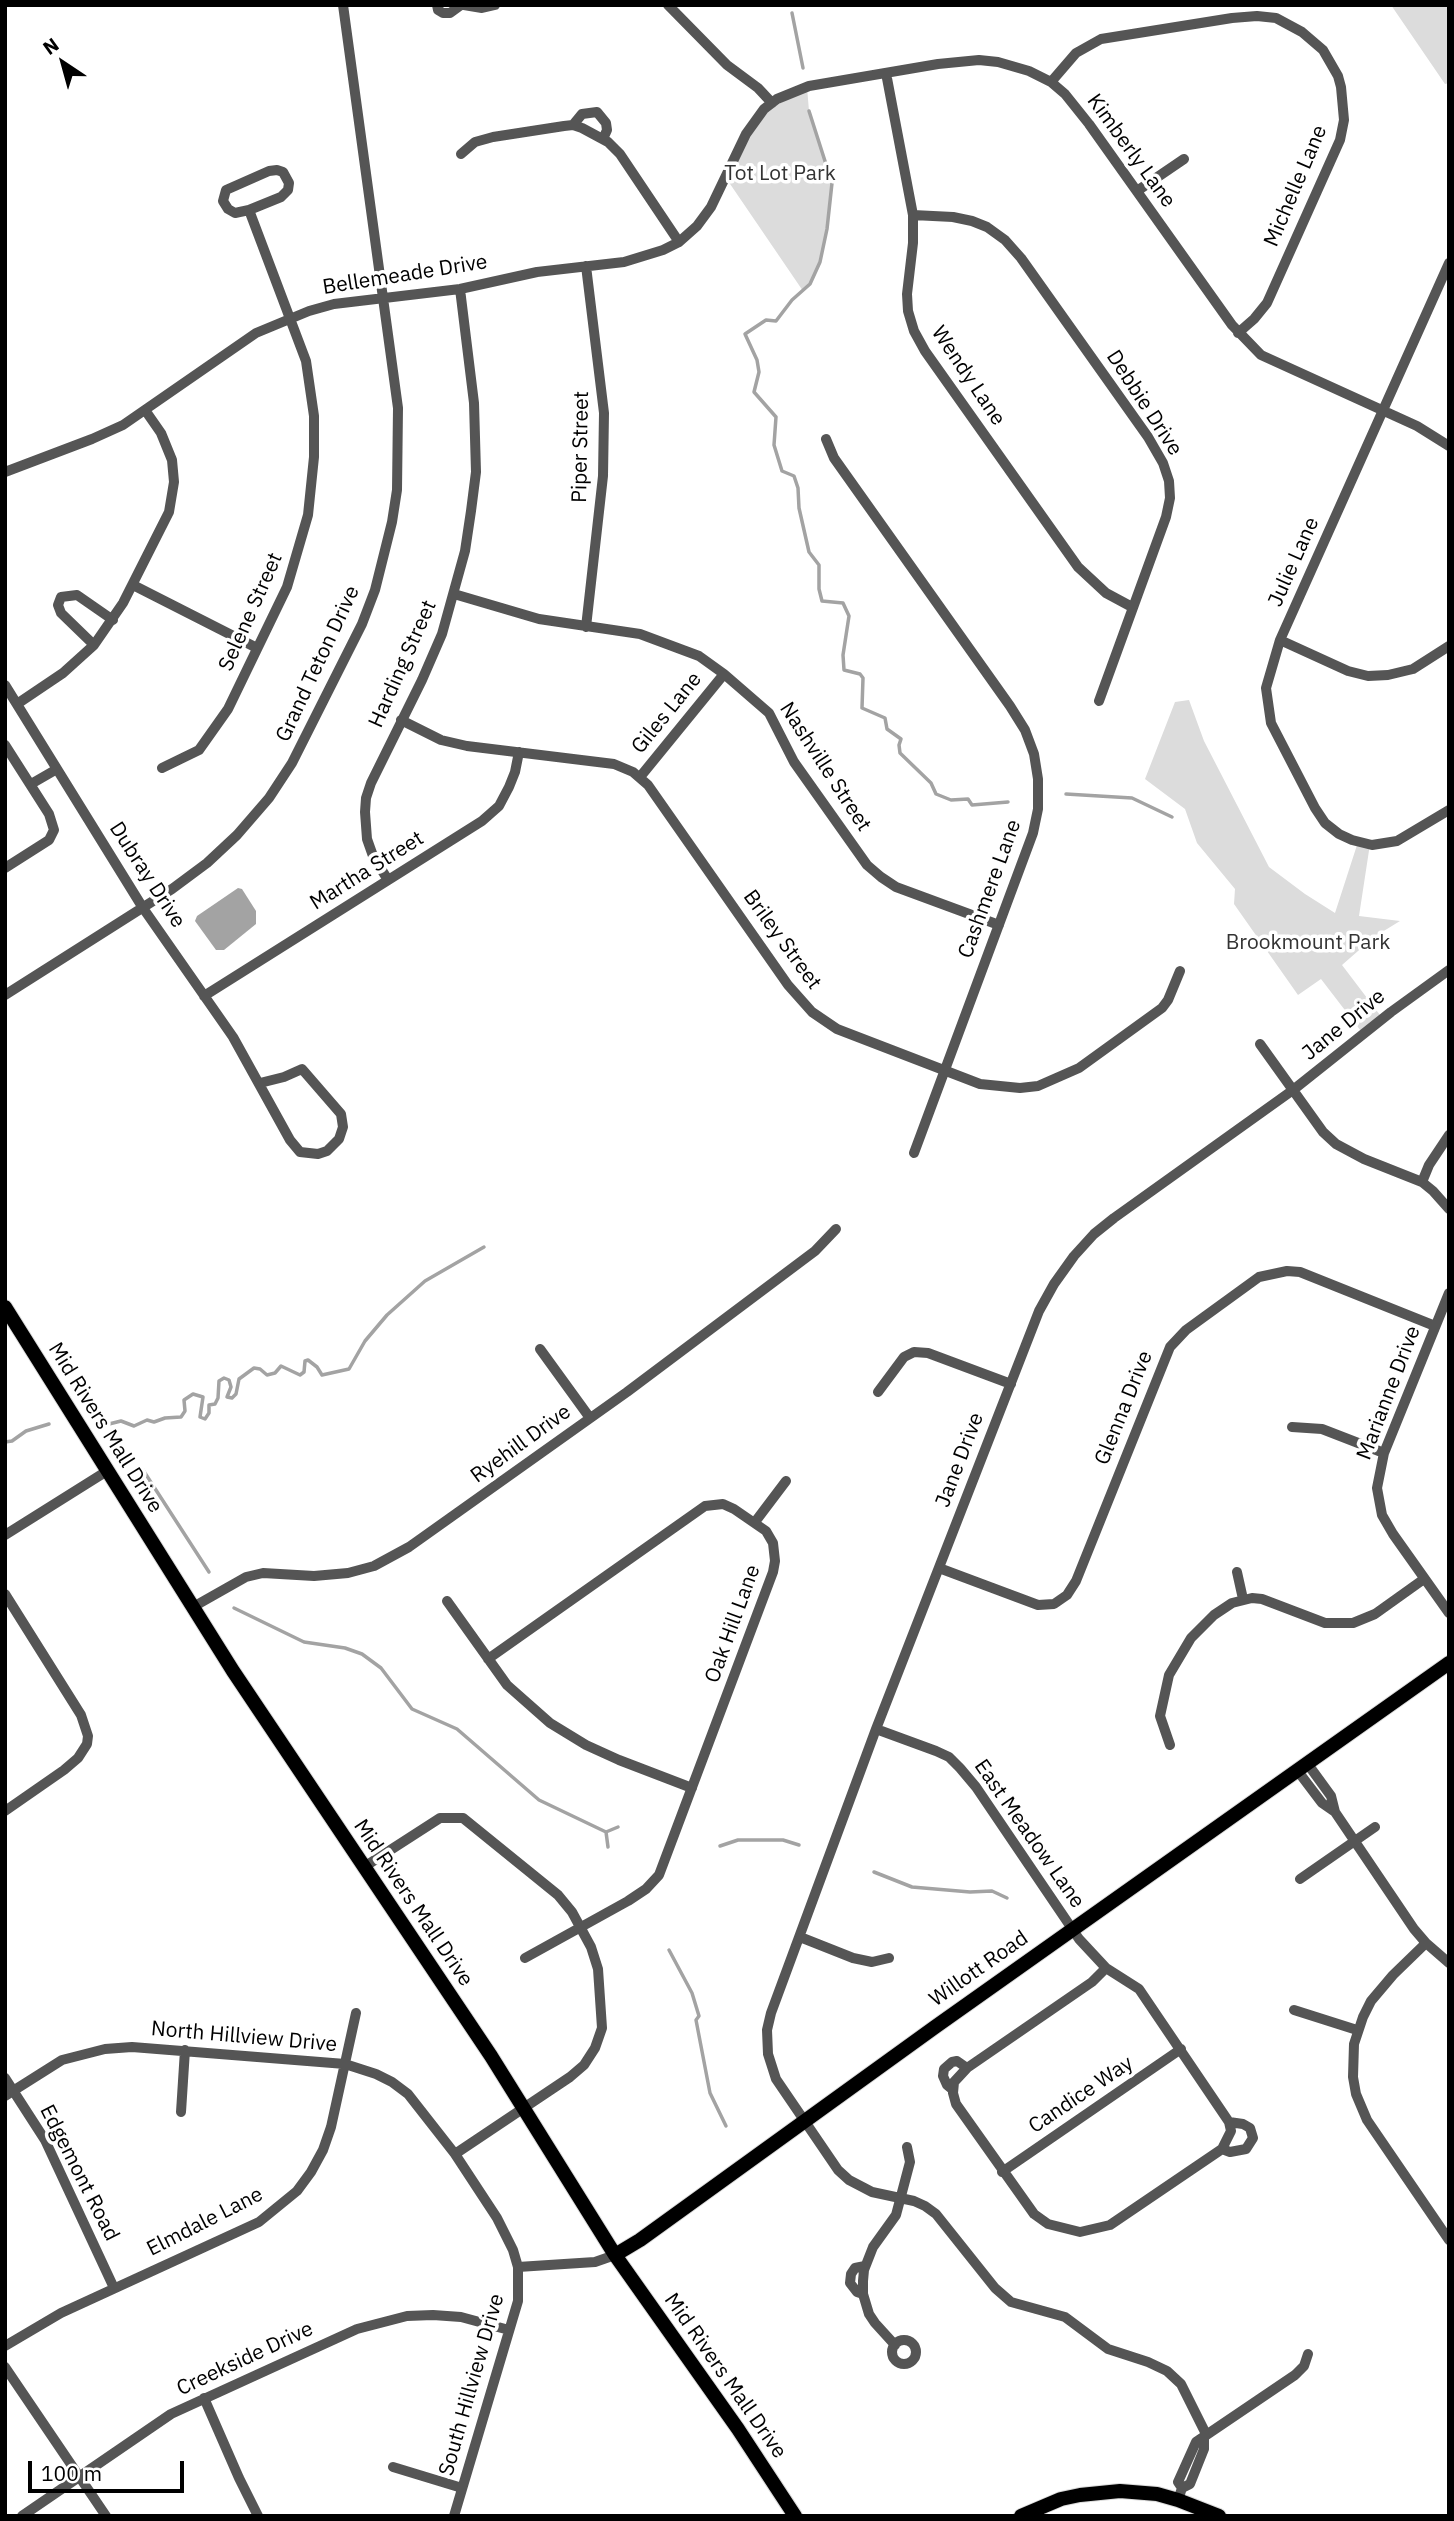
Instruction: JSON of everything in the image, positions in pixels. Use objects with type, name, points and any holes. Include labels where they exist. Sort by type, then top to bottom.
[{"type":"main road","name":"Mid Rivers Mall Drive","points":[[5,1307],[10,1324],[192,1607],[525,2108],[615,2255],[726,2412],[795,2516]]},
{"type":"main road","name":"Willott Road","points":[[615,2255],[640,2240],[1072,1929],[1449,1663]]},
{"type":"main road","points":[[1021,2516],[1061,2499],[1101,2492],[1180,2494],[1219,2516]]},
{"type":"street","name":"Grand Teton Drive","points":[[5,995],[144,908],[207,863],[237,835],[269,798],[292,763],[362,625],[383,562],[397,490],[398,408],[343,5]]},
{"type":"street","points":[[437,5],[438,10],[443,13],[450,13],[463,5],[482,8],[495,5]]},
{"type":"street","points":[[668,5],[727,65],[758,88],[772,103]]},
{"type":"street","name":"Michelle Lane","points":[[1051,82],[1076,53],[1101,39],[1232,18],[1276,18],[1302,32],[1323,50],[1338,76],[1344,104],[1340,140],[1267,303],[1238,333]]},
{"type":"street","name":"Kimberly Lane","points":[[772,103],[809,86],[979,60],[1016,66],[1051,82],[1078,108],[1238,333],[1261,355],[1426,430],[1449,446]]},
{"type":"street","name":"Wendy Lane","points":[[886,73],[913,215],[907,294],[908,311],[914,331],[925,351],[1078,567],[1091,582],[1132,607]]},
{"type":"street","name":"Bellemeade Drive","points":[[5,472],[123,425],[249,337],[290,317],[334,304],[460,289],[537,272],[645,257],[679,242],[697,226],[711,207],[746,134],[757,117],[772,103]]},
{"type":"street","points":[[573,125],[582,114],[597,113],[606,123],[607,130],[603,139]]},
{"type":"street","points":[[461,154],[482,139],[573,125],[603,139],[620,154],[679,242]]},
{"type":"street","points":[[1137,191],[1185,159]]},
{"type":"street","points":[[269,171],[283,172],[289,183],[288,190],[281,197],[249,210],[235,213],[228,209],[223,201],[226,190],[269,171]]},
{"type":"street","name":"Selene Street","points":[[162,768],[191,755],[205,744],[228,709],[295,566],[308,515],[312,489],[314,416],[310,380],[306,361],[249,210]]},
{"type":"street","name":"Debbie Drive","points":[[913,215],[972,221],[987,227],[1005,240],[1021,258],[1155,449],[1169,481],[1170,498],[1166,517],[1099,701]]},
{"type":"street","name":"Piper Street","points":[[586,267],[604,413],[603,476],[586,627]]},
{"type":"street","name":"Julie Lane","points":[[1448,267],[1280,640],[1268,673],[1266,688],[1271,723],[1325,823],[1352,841],[1379,845],[1407,837],[1449,810]]},
{"type":"street","name":"Harding Street","points":[[388,880],[373,856],[367,839],[365,812],[371,783],[427,669],[454,594],[465,551],[476,472],[471,369],[460,289]]},
{"type":"street","points":[[17,704],[63,674],[94,645],[113,620],[133,585],[169,512],[173,497],[172,460],[161,433],[145,411]]},
{"type":"street","name":"Cashmere Lane","points":[[826,439],[834,458],[1025,730],[1034,754],[1038,779],[1038,809],[1033,833],[914,1153]]},
{"type":"street","points":[[133,585],[257,648]]},
{"type":"street","name":"Nashville Street","points":[[454,594],[539,619],[659,639],[699,656],[769,713],[777,724],[794,762],[867,865],[895,887],[999,925]]},
{"type":"street","points":[[94,645],[61,613],[58,606],[61,597],[77,595],[113,620]]},
{"type":"street","points":[[1280,640],[1348,671],[1368,676],[1388,676],[1413,669],[1449,646]]},
{"type":"street","name":"Giles Lane","points":[[640,777],[724,674]]},
{"type":"street","name":"Dubray Drive","points":[[5,685],[144,908],[219,1014],[294,1146],[300,1152],[309,1154],[327,1151],[335,1145],[342,1134],[341,1114],[302,1069],[260,1083]]},
{"type":"street","name":"Briley Street","points":[[401,720],[441,740],[467,746],[614,764],[626,768],[640,777],[679,828],[788,985],[812,1012],[837,1029],[980,1083],[999,1087],[1038,1086],[1079,1068],[1162,1008],[1180,971]]},
{"type":"street","points":[[5,745],[49,814],[54,830],[49,840],[5,868]]},
{"type":"street","name":"Martha Street","points":[[204,996],[482,821],[499,806],[515,772],[519,752]]},
{"type":"street","points":[[30,785],[57,769]]},
{"type":"street","name":"Jane Drive","points":[[1205,2435],[1181,2384],[1167,2371],[1108,2348],[1065,2317],[1011,2302],[995,2288],[936,2214],[925,2206],[872,2192],[849,2180],[838,2170],[776,2079],[766,2041],[771,2013],[876,1729],[1039,1311],[1054,1283],[1094,1234],[1293,1090],[1449,970]]},
{"type":"street","points":[[1260,1044],[1323,1132],[1336,1144],[1363,1159],[1422,1182],[1449,1209]]},
{"type":"street","points":[[1422,1182],[1449,1135]]},
{"type":"street","name":"Ryehill Drive","points":[[192,1607],[229,1584],[263,1573],[331,1576],[374,1566],[409,1548],[815,1251],[836,1229]]},
{"type":"street","name":"Glenna Drive","points":[[939,1568],[1038,1605],[1054,1604],[1067,1595],[1076,1581],[1170,1348],[1186,1330],[1259,1278],[1287,1271],[1300,1272],[1435,1326]]},
{"type":"street","name":"Marianne Drive","points":[[1449,1293],[1384,1452],[1377,1488],[1382,1515],[1449,1613]]},
{"type":"street","points":[[540,1349],[590,1418]]},
{"type":"street","points":[[878,1392],[904,1357],[914,1352],[928,1353],[1011,1384]]},
{"type":"street","points":[[1292,1427],[1322,1429],[1384,1452]]},
{"type":"street","points":[[5,1535],[107,1471]]},
{"type":"street","points":[[755,1522],[786,1481]]},
{"type":"street","name":"Oak Hill Lane","points":[[488,1659],[705,1506],[723,1504],[755,1522],[766,1531],[773,1543],[773,1572],[659,1875],[646,1889],[628,1901],[525,1958]]},
{"type":"street","points":[[1237,1572],[1243,1600]]},
{"type":"street","points":[[1170,1745],[1160,1716],[1169,1675],[1201,1626],[1231,1603],[1252,1598],[1272,1602],[1311,1619],[1339,1624],[1362,1620],[1375,1614],[1424,1579]]},
{"type":"street","points":[[5,1594],[80,1715],[88,1736],[87,1744],[78,1758],[5,1811]]},
{"type":"street","points":[[447,1601],[508,1685],[530,1707],[567,1734],[619,1760],[692,1788]]},
{"type":"street","name":"East Meadow Lane","points":[[876,1729],[949,1757],[976,1787],[1072,1929],[1106,1968],[1139,1989],[1229,2122],[1242,2124],[1250,2129],[1253,2138],[1246,2149],[1230,2152],[1222,2149]]},
{"type":"street","points":[[1302,1766],[1331,1796],[1335,1812],[1426,1943],[1449,1963]]},
{"type":"street","points":[[364,1867],[440,1818],[463,1818],[558,1895],[581,1927],[598,1969],[602,2028],[595,2048],[584,2065],[455,2154]]},
{"type":"street","points":[[1300,1879],[1374,1827]]},
{"type":"street","points":[[800,1937],[853,1958],[872,1962],[889,1958]]},
{"type":"street","points":[[1426,1943],[1371,2001],[1357,2030],[1353,2077],[1361,2107],[1377,2136],[1449,2240]]},
{"type":"street","points":[[1106,1968],[1092,1982],[967,2068],[954,2082],[956,2104],[1034,2214],[1048,2224],[1080,2232],[1110,2225],[1222,2149],[1231,2131],[1229,2122]]},
{"type":"street","points":[[1294,2010],[1357,2030]]},
{"type":"street","name":"Elmdale Lane","points":[[5,2346],[61,2313],[259,2222],[297,2191],[323,2150],[356,2013]]},
{"type":"street","name":"North Hillview Drive","points":[[9,2093],[62,2060],[82,2054],[132,2047],[345,2064],[376,2074],[408,2094],[455,2154]]},
{"type":"street","name":"Candice Way","points":[[1002,2172],[1181,2049]]},
{"type":"street","points":[[181,2112],[185,2050]]},
{"type":"street","name":"Edgemont Road","points":[[5,2078],[9,2093],[45,2140],[114,2288]]},
{"type":"street","points":[[895,2345],[874,2323],[863,2294],[865,2266],[873,2247],[896,2216],[910,2162],[907,2147]]},
{"type":"street","name":"South Hillview Drive","points":[[454,2516],[518,2301],[518,2267],[506,2235],[455,2154]]},
{"type":"street","name":"Willott Road","points":[[518,2267],[595,2262],[615,2255]]},
{"type":"street","name":"Creekside Drive","points":[[22,2516],[171,2414],[357,2329],[407,2316],[447,2316],[509,2330]]},
{"type":"street","points":[[1180,2494],[1178,2482],[1196,2442],[1295,2375],[1304,2366],[1308,2354]]},
{"type":"street","points":[[5,2367],[106,2516]]},
{"type":"street","points":[[204,2398],[258,2516]]},
{"type":"street","points":[[393,2467],[462,2488]]},
{"type":"green space","points":[[1391,5],[1449,5],[1449,83],[1445,84]]},
{"type":"green space","name":"Tot Lot Park","points":[[807,87],[809,111],[832,183],[820,262],[810,284],[803,291],[726,178],[757,117]]},
{"type":"green space","name":"Brookmount Park","points":[[1189,700],[1204,741],[1269,867],[1335,913],[1358,842],[1370,844],[1359,916],[1400,921],[1374,937],[1342,965],[1383,1019],[1364,1035],[1321,979],[1298,995],[1234,904],[1235,889],[1197,843],[1185,809],[1145,779],[1175,702]]},
{"type":"shaded area","points":[[238,888],[242,889],[256,911],[256,924],[224,950],[216,950],[195,921],[197,916]]},
{"type":"waterway","points":[[792,13],[803,68]]},
{"type":"waterway","points":[[809,111],[832,183],[827,229],[820,262],[810,284],[792,300],[776,321],[766,320],[745,334],[757,360],[759,372],[754,392],[776,417],[774,445],[782,471],[794,476],[798,488],[799,508],[809,552],[819,565],[822,601],[843,603],[849,616],[843,655],[844,670],[860,674],[863,678],[862,708],[885,718],[887,729],[901,739],[900,753],[931,783],[936,794],[951,800],[968,799],[972,805],[1008,802]]},
{"type":"waterway","points":[[1066,794],[1132,798],[1172,817]]},
{"type":"waterway","points":[[109,1424],[121,1421],[134,1426],[147,1420],[154,1422],[181,1417],[185,1411],[184,1400],[193,1394],[203,1397],[200,1417],[205,1419],[209,1413],[209,1405],[215,1404],[218,1398],[219,1381],[224,1378],[229,1380],[231,1387],[227,1397],[232,1398],[236,1394],[239,1379],[254,1368],[267,1375],[275,1373],[281,1366],[300,1375],[304,1372],[305,1361],[308,1360],[322,1375],[349,1369],[365,1341],[387,1315],[425,1281],[484,1247]]},
{"type":"waterway","points":[[5,1442],[12,1441],[26,1431],[49,1424]]},
{"type":"waterway","points":[[143,1470],[209,1572]]},
{"type":"waterway","points":[[234,1608],[304,1642],[345,1648],[362,1654],[381,1668],[412,1709],[457,1729],[539,1800],[606,1832],[618,1827]]},
{"type":"waterway","points":[[606,1832],[608,1847]]},
{"type":"waterway","points":[[720,1846],[738,1840],[783,1840],[799,1845]]},
{"type":"waterway","points":[[874,1872],[912,1887],[992,1891],[1007,1898]]},
{"type":"waterway","points":[[669,1950],[692,1993],[699,2016],[696,2020],[710,2093],[726,2126]]}]
